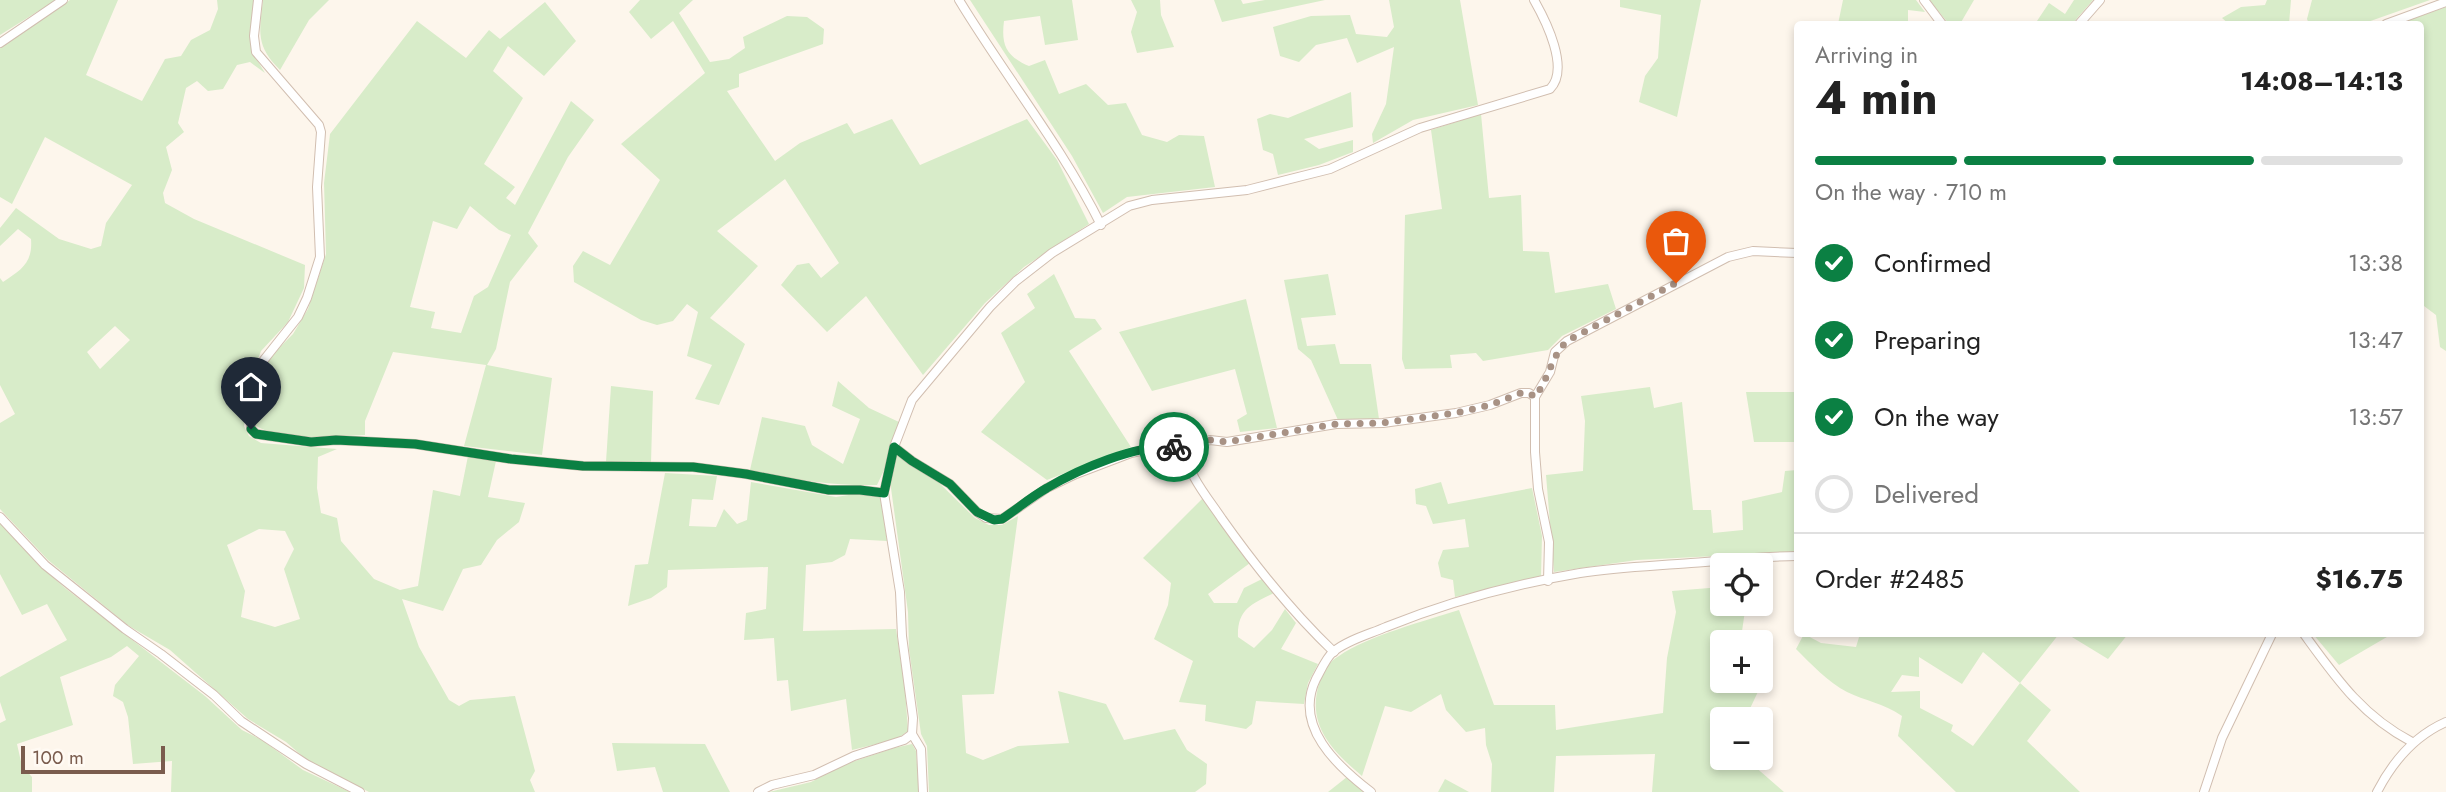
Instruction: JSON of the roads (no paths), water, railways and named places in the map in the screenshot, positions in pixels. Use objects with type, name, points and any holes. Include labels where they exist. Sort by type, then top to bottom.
[{"type":"street","points":[[0,43],[63,0]]},
{"type":"street","points":[[258,0],[254,36],[256,52],[319,125],[321,132],[317,187],[321,245],[307,298],[298,317],[263,360],[248,399],[251,429],[256,434],[311,442],[336,440],[415,444],[511,459],[583,466],[693,467],[829,490],[884,493]]},
{"type":"street","points":[[959,0],[1082,186],[1101,225]]},
{"type":"street","points":[[923,792],[921,749],[912,734],[900,592],[884,493],[894,447],[912,400],[924,383],[1016,281],[1052,253],[1129,206],[1139,202],[1247,190],[1330,169],[1420,128],[1550,89],[1556,83],[1558,67],[1552,36],[1534,0]]},
{"type":"street","points":[[1924,0],[1940,21]]},
{"type":"street","points":[[2082,21],[2100,0]]},
{"type":"street","points":[[2394,21],[2446,2]]},
{"type":"street","points":[[1548,580],[1549,542],[1538,489],[1535,452],[1535,397],[1544,385],[1555,352],[1567,341],[1728,257],[1753,251],[1794,253]]},
{"type":"street","points":[[894,447],[950,484],[977,512],[994,520],[1002,519],[1047,488],[1103,463],[1154,448],[1185,448],[1210,440],[1227,442],[1336,424],[1382,423],[1456,413],[1490,405],[1521,393],[1529,393],[1535,397]]},
{"type":"street","points":[[1185,448],[1185,460],[1207,497],[1255,565],[1300,620],[1334,652]]},
{"type":"street","points":[[0,517],[46,565],[125,629],[214,695],[241,721],[306,764],[360,792]]},
{"type":"street","points":[[1371,792],[1341,766],[1323,745],[1314,729],[1309,710],[1313,686],[1323,666],[1334,652],[1357,639],[1429,611],[1580,573],[1633,566],[1794,556]]},
{"type":"street","points":[[2204,792],[2222,738],[2271,637]]},
{"type":"street","points":[[2306,637],[2360,705],[2388,730],[2412,742]]},
{"type":"street","points":[[2376,792],[2386,774],[2412,742],[2446,722]]},
{"type":"street","points":[[758,792],[772,785],[814,775],[854,756],[904,740],[912,734]]}]
